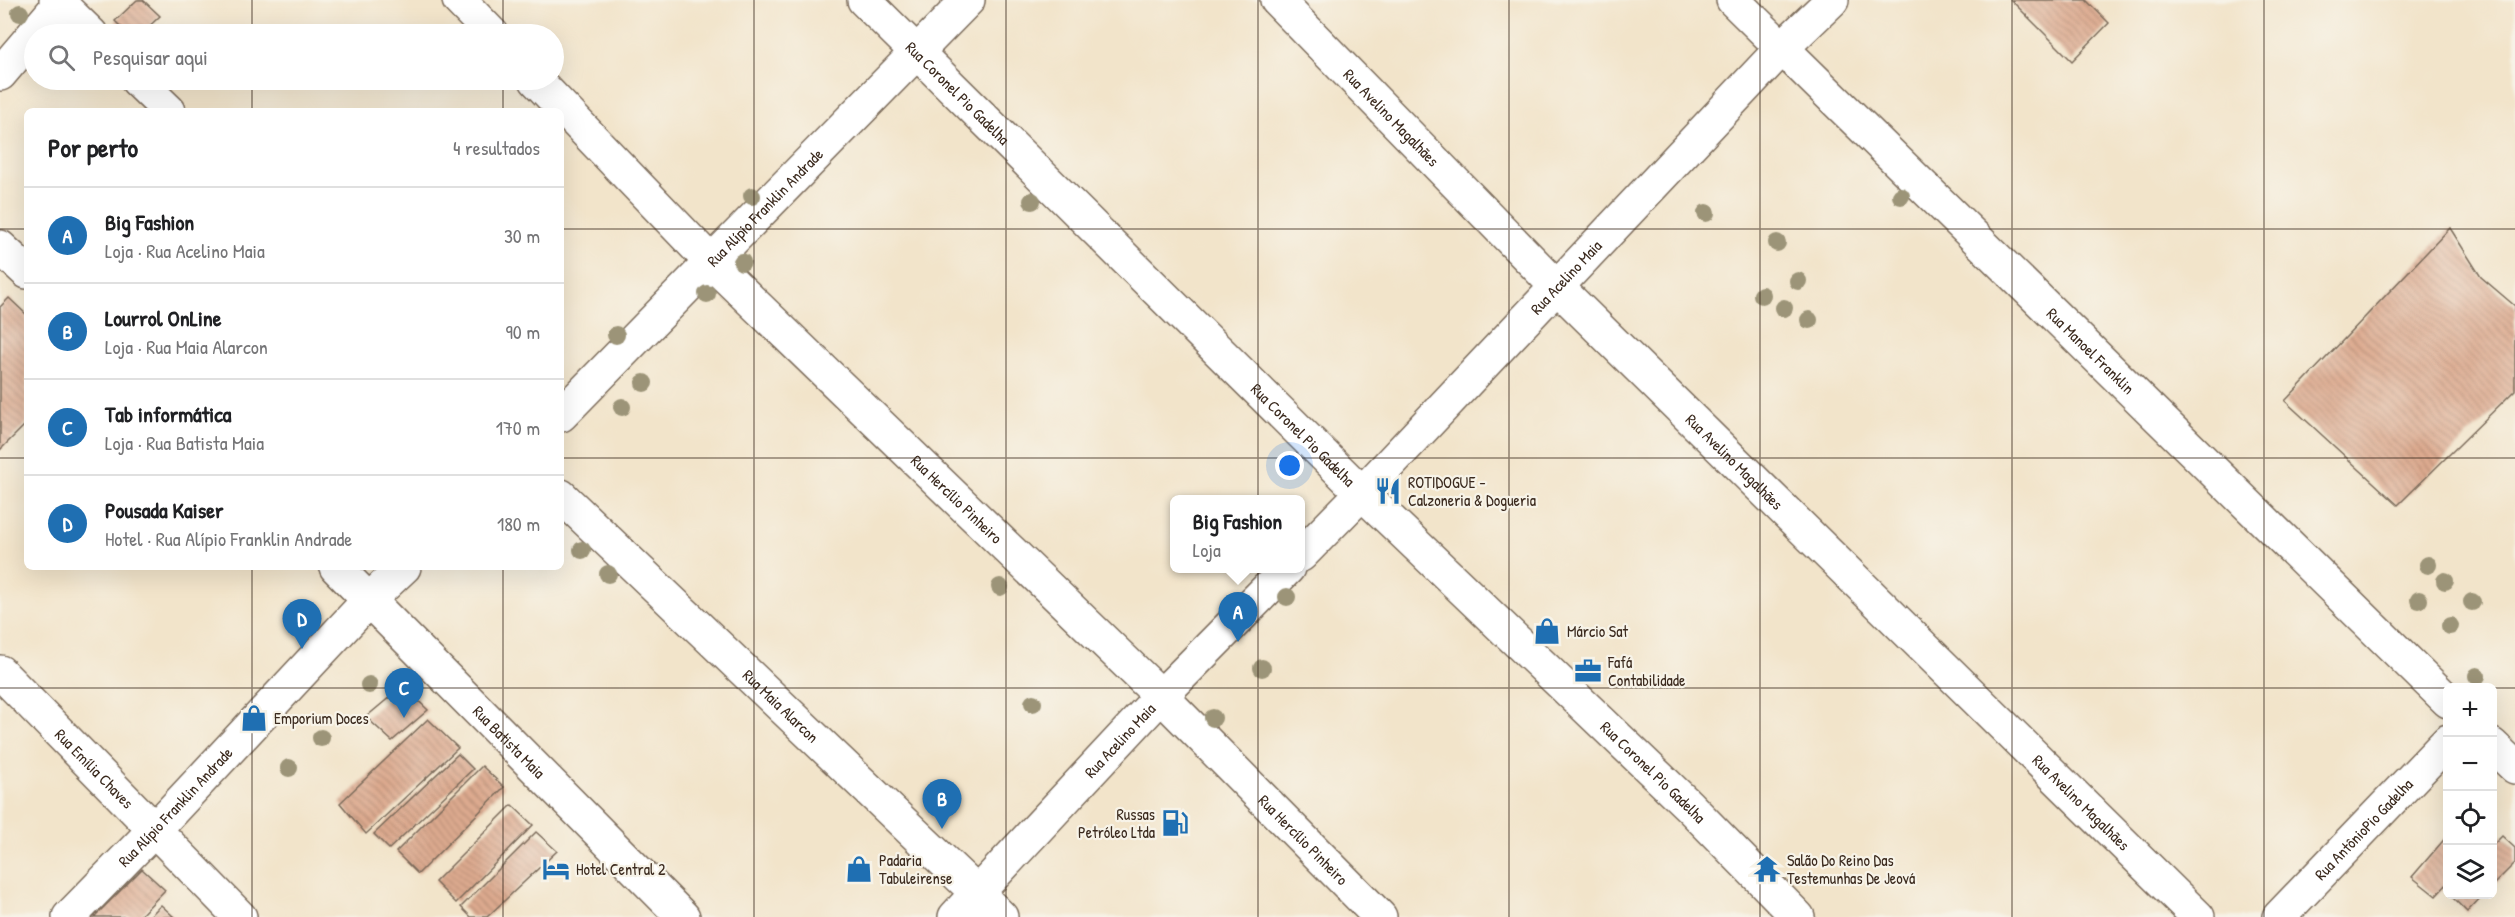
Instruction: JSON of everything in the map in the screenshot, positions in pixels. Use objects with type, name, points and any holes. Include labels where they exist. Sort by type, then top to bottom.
[{"type":"street","points":[[459,0],[482,24]]},
{"type":"street","name":"Rua Coronel Pio Gadelha","points":[[864,0],[1362,493],[1689,806],[1798,917]]},
{"type":"street","name":"Rua Alípio Franklin Andrade","points":[[564,412],[968,0]]},
{"type":"street","name":"Rua Avelino Magalhães","points":[[1277,0],[1556,286],[2198,917]]},
{"type":"street","name":"Rua Manoel Franklin","points":[[1733,0],[2443,696]]},
{"type":"street","name":"Rua Acelino Maia","points":[[1305,551],[1782,48],[1832,0]]},
{"type":"street","points":[[41,24],[60,1],[82,24]]},
{"type":"street","points":[[0,74],[24,45]]},
{"type":"street","points":[[147,90],[166,108]]},
{"type":"street","name":"Rua Hercílio Pinheiro","points":[[546,90],[563,108]]},
{"type":"street","name":"Rua Hercílio Pinheiro","points":[[564,109],[711,262],[1161,696],[1380,917]]},
{"type":"street","points":[[0,247],[24,269]]},
{"type":"street","name":"Rua Maia Alarcon","points":[[564,499],[1001,917]]},
{"type":"street","name":"Rua Batista Maia","points":[[339,570],[683,917]]},
{"type":"street","name":"Rua Alípio Franklin Andrade","points":[[69,917],[154,830],[370,599],[401,570]]},
{"type":"street","name":"Rua Acelino Maia","points":[[955,917],[1161,696],[1283,573]]},
{"type":"street","name":"Rua Emília Chaves","points":[[0,672],[240,917]]},
{"type":"street","name":"Rua AntônioPio Gadelha","points":[[2279,917],[2443,746]]},
{"type":"street","points":[[2497,749],[2515,767]]},
{"type":"building","points":[[137,0],[143,0],[160,16],[152,24],[118,24],[115,21]]},
{"type":"building","points":[[2011,0],[2086,0],[2109,23],[2072,61]]},
{"type":"building","points":[[2450,228],[2481,277],[2515,306],[2515,390],[2398,505],[2285,401]]},
{"type":"building","points":[[9,298],[24,312],[24,426],[0,450],[0,307]]},
{"type":"building","points":[[403,686],[428,710],[392,741],[366,717]]},
{"type":"building","points":[[428,719],[458,748],[366,834],[340,803]]},
{"type":"building","points":[[458,754],[473,769],[389,849],[374,834]]},
{"type":"building","points":[[482,766],[504,787],[418,874],[396,852]]},
{"type":"building","points":[[512,805],[533,825],[456,903],[435,882]]},
{"type":"building","points":[[536,832],[557,851],[487,917],[471,917],[461,907]]},
{"type":"building","points":[[2502,836],[2515,848],[2515,863],[2497,881],[2497,845],[2497,841]]},
{"type":"building","points":[[2443,841],[2443,888],[2436,896],[2412,877]]},
{"type":"building","points":[[142,869],[165,890],[139,917],[94,917]]},
{"type":"building","points":[[2454,899],[2479,899],[2467,912]]},
{"type":"building","points":[[161,905],[174,917],[149,917]]},
{"type":"place","name":"ROTIDOGUE - Calzoneria & Dogueria","points":[[1388,491]]},
{"type":"place","name":"Márcio Sat","points":[[1547,631]]},
{"type":"place","name":"Big Fashion","points":[[1238,642]]},
{"type":"place","name":"Pousada Kaiser","points":[[302,649]]},
{"type":"place","name":"Fafá Contabilidade","points":[[1588,671]]},
{"type":"place","name":"Emporium Doces","points":[[254,718]]},
{"type":"place","name":"Tab informática","points":[[404,718]]},
{"type":"place","name":"Russas Petróleo Ltda","points":[[1175,823]]},
{"type":"place","name":"Lourrol OnLine","points":[[942,829]]},
{"type":"place","name":"Hotel Central 2","points":[[556,869]]},
{"type":"place","name":"Padaria Tabuleirense","points":[[859,869]]},
{"type":"place","name":"Salão Do Reino Das Testemunhas De Jeová","points":[[1767,869]]}]
